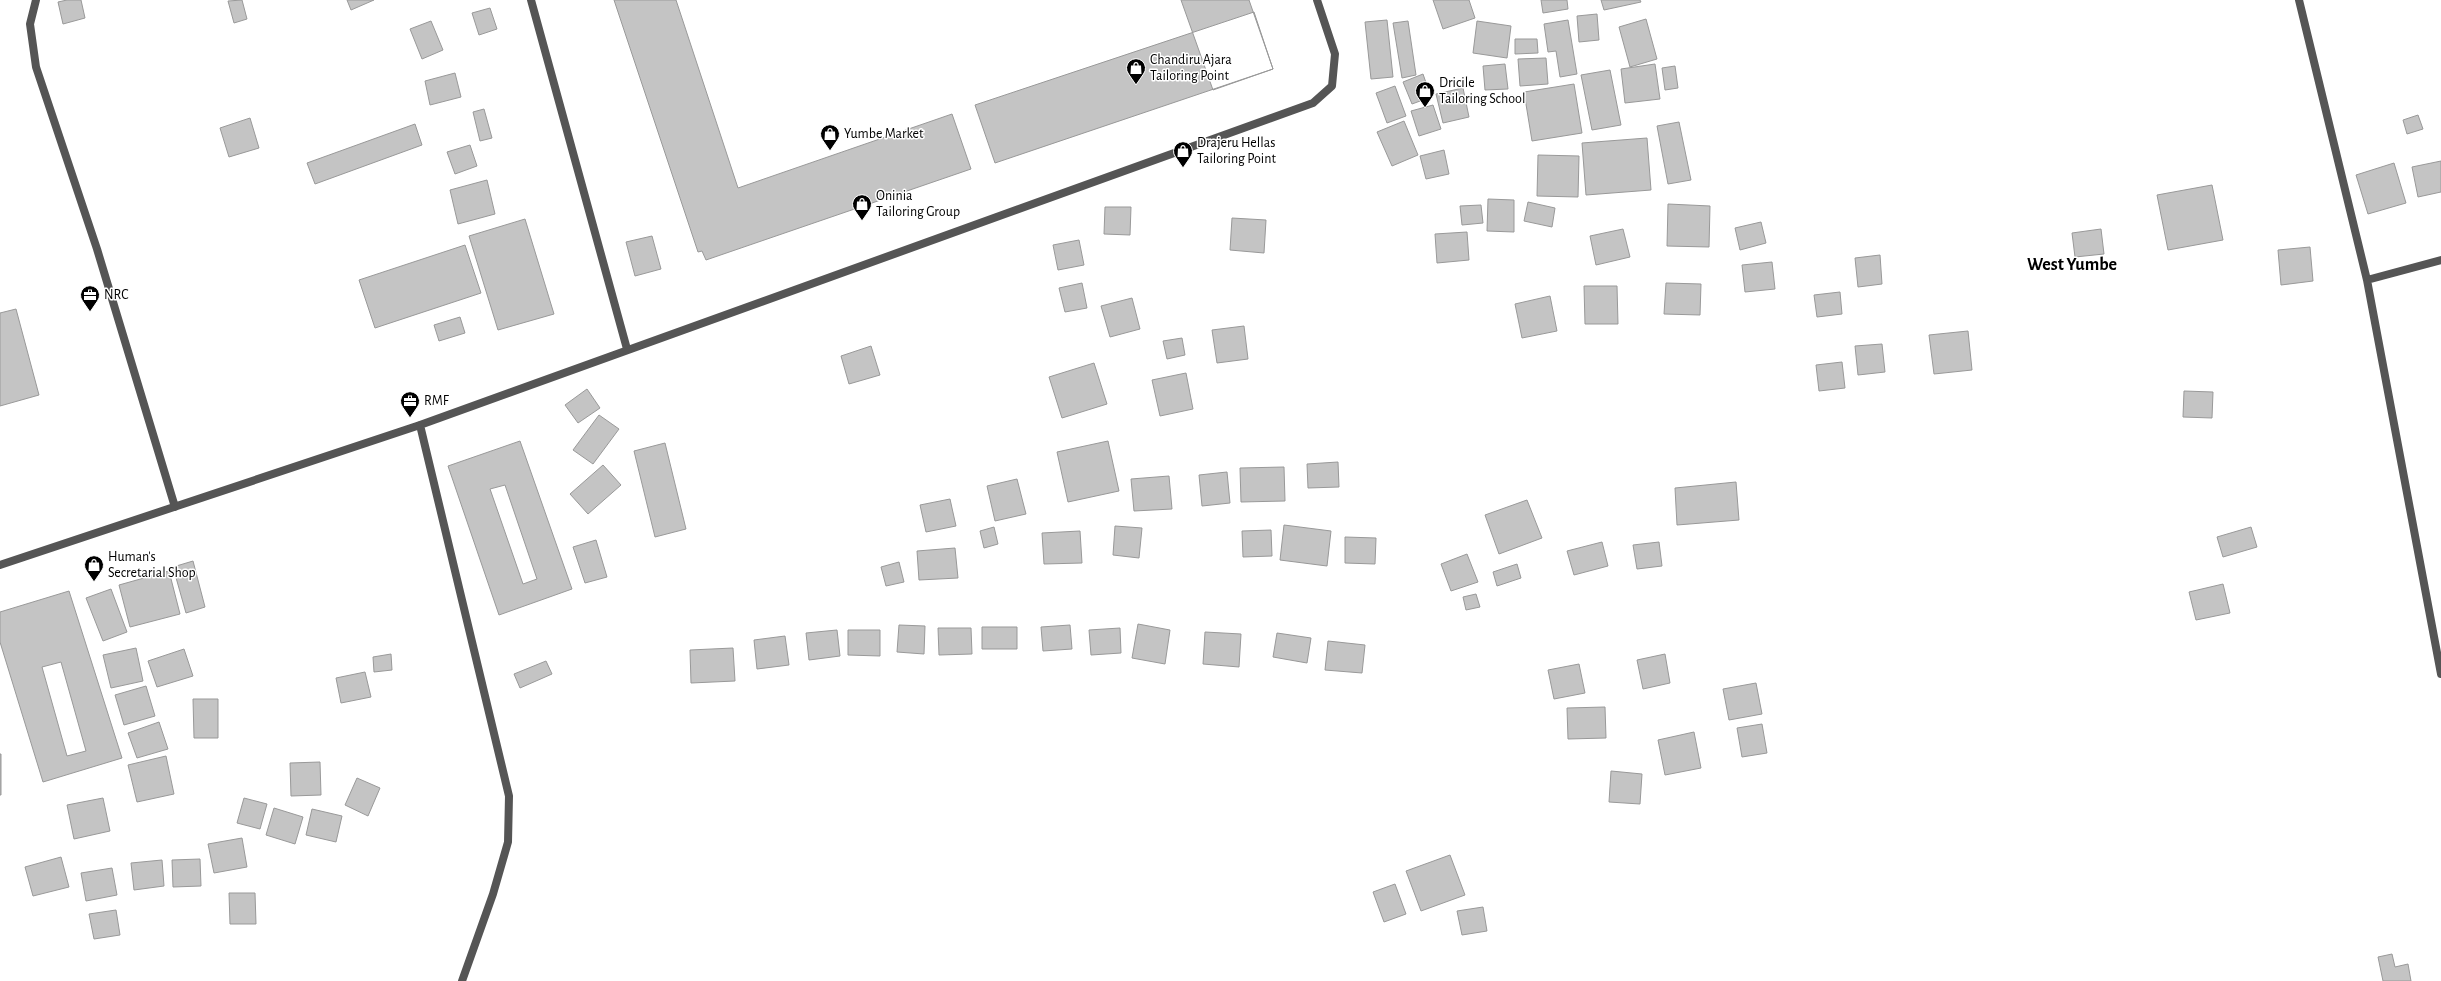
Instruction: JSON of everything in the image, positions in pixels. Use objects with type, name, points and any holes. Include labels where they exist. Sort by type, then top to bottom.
[{"type":"street","points":[[36,0],[30,24],[36,67],[96,249],[175,507]]},
{"type":"street","points":[[531,0],[627,349]]},
{"type":"street","points":[[0,565],[420,425],[1312,103],[1332,86],[1334,54],[1317,0]]},
{"type":"street","points":[[2299,0],[2367,280],[2441,674]]},
{"type":"street","points":[[2367,280],[2441,260]]},
{"type":"street","points":[[420,425],[508,796],[508,842],[493,894],[462,981]]},
{"type":"building","points":[[67,0],[81,0],[85,18],[63,24],[58,2]]},
{"type":"building","points":[[242,0],[247,19],[234,23],[228,1]]},
{"type":"building","points":[[347,0],[374,0],[351,10]]},
{"type":"building","points":[[614,0],[676,0],[738,188],[952,114],[971,169],[706,260],[702,251],[698,252]]},
{"type":"building","points":[[1181,0],[1249,0],[1273,69],[1213,90]]},
{"type":"building","points":[[1433,0],[1469,0],[1475,18],[1443,29]]},
{"type":"building","points":[[1541,0],[1567,0],[1568,9],[1543,13]]},
{"type":"building","points":[[1601,0],[1640,0],[1641,2],[1604,10]]},
{"type":"building","points":[[490,8],[497,29],[479,35],[472,13]]},
{"type":"building","points":[[1254,12],[1273,69],[995,163],[975,105]]},
{"type":"building","points":[[1597,14],[1599,40],[1579,42],[1577,16]]},
{"type":"building","points":[[1646,19],[1657,59],[1630,67],[1619,27]]},
{"type":"building","points":[[1387,20],[1393,77],[1371,79],[1365,22]]},
{"type":"building","points":[[1568,20],[1577,74],[1560,77],[1556,51],[1548,52],[1544,24]]},
{"type":"building","points":[[431,21],[443,50],[422,59],[410,29]]},
{"type":"building","points":[[1408,21],[1416,75],[1402,78],[1393,23]]},
{"type":"building","points":[[1477,21],[1511,26],[1507,58],[1473,53]]},
{"type":"building","points":[[1515,39],[1537,39],[1538,53],[1515,54]]},
{"type":"building","points":[[1546,58],[1548,84],[1520,86],[1518,59]]},
{"type":"building","points":[[1505,64],[1508,89],[1485,90],[1483,66]]},
{"type":"building","points":[[1655,64],[1660,99],[1625,103],[1621,69]]},
{"type":"building","points":[[1675,66],[1678,88],[1665,90],[1662,68]]},
{"type":"building","points":[[1610,70],[1621,125],[1592,130],[1581,75]]},
{"type":"building","points":[[455,73],[461,97],[430,105],[425,81]]},
{"type":"building","points":[[1423,74],[1431,97],[1412,104],[1403,82]]},
{"type":"building","points":[[1574,84],[1582,133],[1532,141],[1524,92]]},
{"type":"building","points":[[1395,86],[1406,116],[1387,123],[1376,93]]},
{"type":"building","points":[[1463,88],[1469,117],[1443,123],[1436,94]]},
{"type":"building","points":[[1433,105],[1441,129],[1419,136],[1411,111]]},
{"type":"building","points":[[484,109],[492,138],[480,141],[473,112]]},
{"type":"building","points":[[2418,115],[2423,129],[2407,134],[2403,120]]},
{"type":"building","points":[[250,118],[259,148],[229,157],[220,128]]},
{"type":"building","points":[[1404,121],[1418,155],[1392,166],[1377,132]]},
{"type":"building","points":[[1679,122],[1691,180],[1668,184],[1657,126]]},
{"type":"building","points":[[415,124],[422,145],[315,184],[307,163]]},
{"type":"building","points":[[1647,138],[1651,190],[1586,195],[1582,143]]},
{"type":"building","points":[[470,145],[477,166],[455,174],[447,152]]},
{"type":"building","points":[[1444,150],[1449,174],[1426,179],[1420,156]]},
{"type":"building","points":[[1538,155],[1579,156],[1578,197],[1537,196]]},
{"type":"building","points":[[2441,161],[2441,192],[2418,197],[2412,167]]},
{"type":"building","points":[[2394,163],[2406,203],[2368,214],[2356,175]]},
{"type":"building","points":[[487,180],[495,214],[458,224],[450,190]]},
{"type":"building","points":[[2212,185],[2223,240],[2168,250],[2157,195]]},
{"type":"building","points":[[1488,199],[1514,200],[1514,232],[1487,231]]},
{"type":"building","points":[[1528,202],[1555,208],[1552,227],[1524,221]]},
{"type":"building","points":[[1668,204],[1710,206],[1709,247],[1667,246]]},
{"type":"building","points":[[1481,205],[1483,223],[1462,225],[1460,206]]},
{"type":"building","points":[[1105,207],[1131,207],[1130,235],[1104,234]]},
{"type":"building","points":[[1232,218],[1266,220],[1264,253],[1230,250]]},
{"type":"building","points":[[525,219],[554,314],[498,330],[469,236]]},
{"type":"building","points":[[1761,222],[1766,243],[1740,250],[1735,228]]},
{"type":"building","points":[[1623,229],[1630,257],[1596,265],[1590,236]]},
{"type":"building","points":[[2101,229],[2104,254],[2075,257],[2072,233]]},
{"type":"building","points":[[1467,232],[1469,260],[1437,263],[1435,234]]},
{"type":"building","points":[[652,236],[661,269],[635,276],[626,242]]},
{"type":"building","points":[[1079,240],[1084,265],[1058,270],[1053,245]]},
{"type":"building","points":[[465,245],[481,293],[375,328],[359,280]]},
{"type":"building","points":[[2310,247],[2313,281],[2281,285],[2278,250]]},
{"type":"building","points":[[1880,255],[1882,284],[1858,287],[1855,258]]},
{"type":"building","points":[[1772,262],[1775,289],[1745,292],[1742,265]]},
{"type":"building","points":[[1082,283],[1087,308],[1065,312],[1059,288]]},
{"type":"building","points":[[1666,283],[1701,284],[1700,315],[1664,314]]},
{"type":"building","points":[[1584,286],[1617,286],[1618,324],[1585,324]]},
{"type":"building","points":[[1840,292],[1842,314],[1817,317],[1814,295]]},
{"type":"building","points":[[1550,296],[1557,331],[1522,338],[1515,304]]},
{"type":"building","points":[[1132,298],[1140,329],[1110,337],[1101,306]]},
{"type":"building","points":[[16,309],[39,395],[0,406],[0,313]]},
{"type":"building","points":[[460,317],[465,333],[439,341],[434,325]]},
{"type":"building","points":[[1244,326],[1248,359],[1217,363],[1212,330]]},
{"type":"building","points":[[1968,331],[1972,370],[1934,374],[1929,335]]},
{"type":"building","points":[[1182,338],[1185,355],[1167,359],[1163,341]]},
{"type":"building","points":[[1882,344],[1885,372],[1858,375],[1855,346]]},
{"type":"building","points":[[871,346],[880,375],[849,384],[841,356]]},
{"type":"building","points":[[1842,362],[1845,388],[1819,391],[1816,365]]},
{"type":"building","points":[[1094,363],[1107,404],[1062,418],[1049,377]]},
{"type":"building","points":[[1186,373],[1193,409],[1160,416],[1152,380]]},
{"type":"building","points":[[587,389],[600,408],[578,423],[565,405]]},
{"type":"building","points":[[2184,391],[2213,392],[2212,418],[2183,417]]},
{"type":"building","points":[[599,415],[619,429],[593,464],[573,450]]},
{"type":"building","points":[[520,441],[572,589],[499,615],[448,466]],"holes":[[[505,485],[537,579],[523,584],[490,489]]]},
{"type":"building","points":[[1108,441],[1119,491],[1068,502],[1057,452]]},
{"type":"building","points":[[665,443],[686,529],[655,537],[634,451]]},
{"type":"building","points":[[1338,462],[1339,487],[1308,488],[1307,464]]},
{"type":"building","points":[[603,465],[621,485],[588,514],[570,494]]},
{"type":"building","points":[[1284,467],[1285,501],[1241,502],[1240,468]]},
{"type":"building","points":[[1227,472],[1230,503],[1202,506],[1199,475]]},
{"type":"building","points":[[1169,476],[1172,509],[1134,511],[1131,479]]},
{"type":"building","points":[[1017,479],[1026,514],[995,521],[987,486]]},
{"type":"building","points":[[1736,482],[1739,520],[1677,525],[1675,488]]},
{"type":"building","points":[[950,499],[956,526],[926,532],[920,505]]},
{"type":"building","points":[[1527,500],[1542,538],[1499,554],[1485,515]]},
{"type":"building","points":[[1284,525],[1331,531],[1327,566],[1280,560]]},
{"type":"building","points":[[1115,526],[1142,528],[1139,558],[1113,555]]},
{"type":"building","points":[[994,527],[998,544],[984,548],[980,531]]},
{"type":"building","points":[[2251,527],[2257,547],[2223,557],[2217,537]]},
{"type":"building","points":[[1271,530],[1272,556],[1243,557],[1242,531]]},
{"type":"building","points":[[1080,531],[1082,563],[1044,564],[1042,533]]},
{"type":"building","points":[[1345,537],[1376,538],[1375,564],[1345,563]]},
{"type":"building","points":[[596,540],[607,577],[585,583],[573,547]]},
{"type":"building","points":[[1602,542],[1608,566],[1574,575],[1567,551]]},
{"type":"building","points":[[1659,542],[1662,566],[1637,569],[1633,545]]},
{"type":"building","points":[[955,548],[958,578],[919,580],[917,551]]},
{"type":"building","points":[[1467,554],[1478,582],[1451,591],[1441,564]]},
{"type":"building","points":[[193,561],[205,607],[186,613],[173,567]]},
{"type":"building","points":[[899,562],[904,582],[886,586],[881,567]]},
{"type":"building","points":[[1517,564],[1521,578],[1497,586],[1493,572]]},
{"type":"building","points":[[169,571],[180,614],[130,627],[119,585]]},
{"type":"building","points":[[2223,584],[2230,613],[2196,620],[2189,592]]},
{"type":"building","points":[[111,589],[127,632],[103,641],[86,598]]},
{"type":"building","points":[[69,591],[122,758],[43,782],[0,642],[0,612]],"holes":[[[61,662],[86,751],[67,756],[42,667]]]},
{"type":"building","points":[[1476,594],[1480,607],[1466,610],[1463,597]]},
{"type":"building","points":[[1138,624],[1170,630],[1165,664],[1132,658]]},
{"type":"building","points":[[899,625],[925,626],[924,654],[897,652]]},
{"type":"building","points":[[1070,625],[1072,649],[1043,651],[1041,627]]},
{"type":"building","points":[[982,627],[1017,627],[1017,649],[982,649]]},
{"type":"building","points":[[938,628],[971,628],[972,654],[939,655]]},
{"type":"building","points":[[1120,628],[1121,653],[1091,655],[1089,630]]},
{"type":"building","points":[[837,630],[840,656],[809,660],[806,633]]},
{"type":"building","points":[[848,630],[880,630],[880,656],[848,655]]},
{"type":"building","points":[[1205,632],[1241,634],[1239,667],[1203,664]]},
{"type":"building","points":[[1277,633],[1311,638],[1307,663],[1273,657]]},
{"type":"building","points":[[785,636],[789,665],[757,669],[754,640]]},
{"type":"building","points":[[1328,641],[1365,645],[1362,673],[1325,670]]},
{"type":"building","points":[[136,648],[143,681],[111,688],[103,655]]},
{"type":"building","points":[[733,648],[735,681],[691,683],[690,650]]},
{"type":"building","points":[[184,649],[193,676],[157,687],[148,661]]},
{"type":"building","points":[[391,654],[392,670],[374,672],[373,657]]},
{"type":"building","points":[[1665,654],[1670,683],[1643,689],[1637,660]]},
{"type":"building","points":[[546,661],[552,674],[520,688],[514,674]]},
{"type":"building","points":[[1579,664],[1585,693],[1554,699],[1548,670]]},
{"type":"building","points":[[365,672],[371,697],[341,703],[336,678]]},
{"type":"building","points":[[1756,683],[1762,714],[1729,720],[1723,689]]},
{"type":"building","points":[[146,686],[155,716],[124,725],[115,695]]},
{"type":"building","points":[[193,699],[218,699],[218,738],[194,738]]},
{"type":"building","points":[[1605,707],[1606,738],[1568,739],[1567,708]]},
{"type":"building","points":[[159,722],[168,749],[137,758],[128,733]]},
{"type":"building","points":[[1762,724],[1767,753],[1742,757],[1737,728]]},
{"type":"building","points":[[1694,732],[1701,768],[1665,775],[1658,740]]},
{"type":"building","points":[[1,754],[1,795],[0,795]]},
{"type":"building","points":[[166,756],[174,794],[137,802],[128,765]]},
{"type":"building","points":[[320,762],[321,795],[291,796],[290,763]]},
{"type":"building","points":[[1611,771],[1642,774],[1640,804],[1609,802]]},
{"type":"building","points":[[357,778],[380,788],[368,816],[345,805]]},
{"type":"building","points":[[103,798],[110,831],[74,839],[67,805]]},
{"type":"building","points":[[244,798],[267,804],[260,829],[237,823]]},
{"type":"building","points":[[274,808],[303,817],[295,844],[266,835]]},
{"type":"building","points":[[312,809],[342,816],[336,842],[306,835]]},
{"type":"building","points":[[242,838],[247,867],[214,873],[208,844]]},
{"type":"building","points":[[1450,855],[1465,895],[1421,911],[1406,871]]},
{"type":"building","points":[[61,857],[69,887],[33,896],[25,867]]},
{"type":"building","points":[[200,859],[201,886],[173,887],[172,860]]},
{"type":"building","points":[[162,860],[164,886],[134,890],[131,863]]},
{"type":"building","points":[[112,868],[117,895],[86,901],[81,873]]},
{"type":"building","points":[[1395,884],[1406,914],[1384,922],[1373,892]]},
{"type":"building","points":[[229,893],[255,893],[256,924],[230,924]]},
{"type":"building","points":[[1483,907],[1487,931],[1462,935],[1457,911]]},
{"type":"building","points":[[116,910],[120,935],[94,939],[89,914]]},
{"type":"building","points":[[2392,954],[2395,967],[2408,964],[2411,981],[2383,981],[2378,957]]},
{"type":"place","name":"Chandiru Ajara Tailoring Point","points":[[1136,85]]},
{"type":"place","name":"Dricile Tailoring School","points":[[1425,108]]},
{"type":"place","name":"Yumbe Market","points":[[830,151]]},
{"type":"place","name":"Drajeru Hellas Tailoring Point","points":[[1183,168]]},
{"type":"place","name":"Oninia Tailoring Group","points":[[862,221]]},
{"type":"place","name":"NRC","points":[[90,312]]},
{"type":"place","name":"RMF","points":[[410,418]]},
{"type":"place","name":"Human's Secretarial Shop","points":[[94,582]]},
{"type":"district","name":"West Yumbe","points":[[2072,265]]}]
